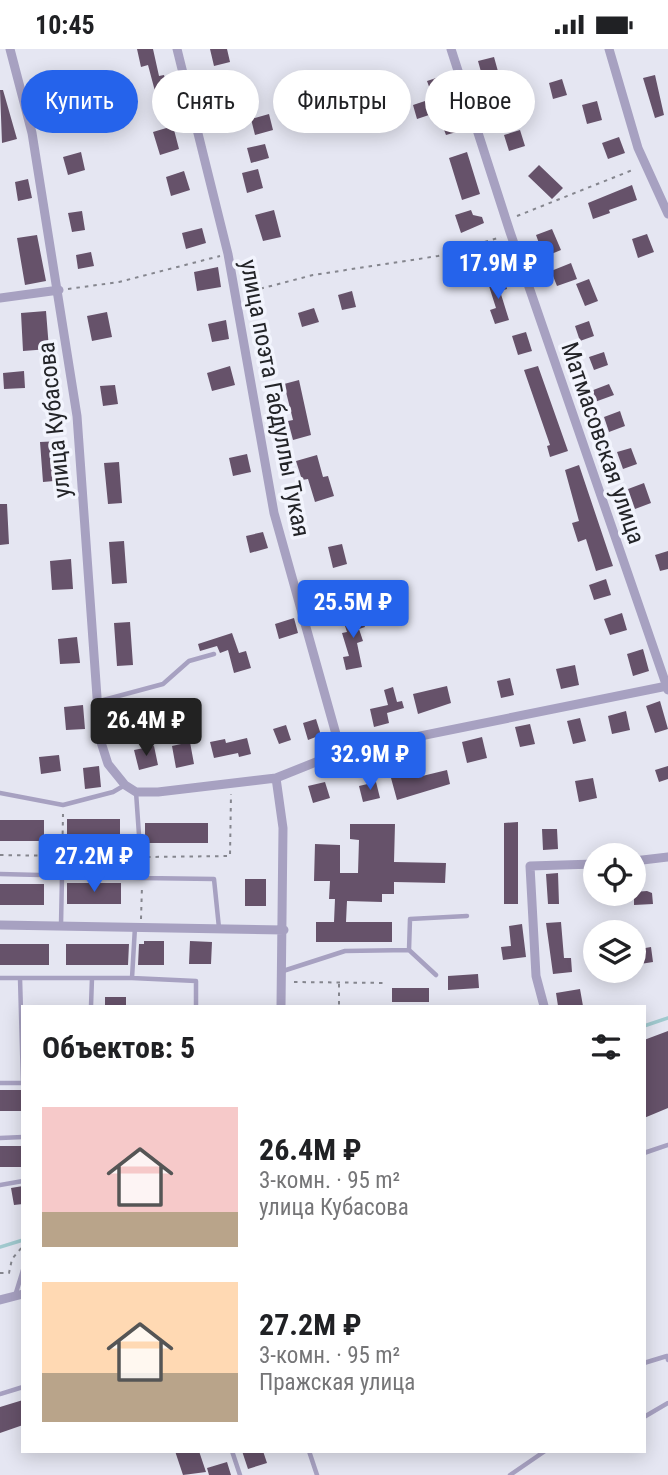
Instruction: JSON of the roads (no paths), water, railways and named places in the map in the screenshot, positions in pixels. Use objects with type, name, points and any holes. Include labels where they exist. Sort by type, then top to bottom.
[{"type":"street","name":"улица Кубасова","points":[[10,49],[32,133],[77,416],[100,739],[108,764],[125,785]]},
{"type":"street","name":"улица поэта Габдуллы Тукая","points":[[177,49],[228,254],[274,513],[341,752]]},
{"type":"street","name":"Матмасовская улица","points":[[450,49],[667,688]]},
{"type":"street","points":[[609,49],[646,164],[668,214]]},
{"type":"street","points":[[0,298],[59,290]]},
{"type":"street","points":[[125,785],[136,792],[276,778],[341,752],[667,688]]},
{"type":"street","points":[[276,778],[284,828],[281,1005]]},
{"type":"street","points":[[646,860],[668,857]]},
{"type":"street","points":[[544,1005],[537,976],[530,866],[583,864]]},
{"type":"street","points":[[0,925],[284,930]]},
{"type":"street","points":[[0,1300],[19,1296]]},
{"type":"lane","points":[[96,703],[163,684],[189,661],[214,654]]},
{"type":"lane","points":[[0,793],[63,805],[113,792],[125,785]]},
{"type":"lane","points":[[136,792],[142,878]]},
{"type":"lane","points":[[0,874],[40,875]]},
{"type":"lane","points":[[61,925],[62,876],[214,879],[219,928]]},
{"type":"lane","points":[[409,950],[410,919],[467,916]]},
{"type":"lane","points":[[132,978],[138,926]]},
{"type":"lane","points":[[282,971],[345,951],[409,950],[436,975]]},
{"type":"lane","points":[[0,978],[196,981],[196,1005]]},
{"type":"lane","points":[[20,978],[21,1030]]},
{"type":"lane","points":[[91,1005],[92,978]]},
{"type":"lane","points":[[0,1083],[21,1083]]},
{"type":"lane","points":[[0,1138],[21,1137]]},
{"type":"lane","points":[[646,1152],[668,1145]]},
{"type":"lane","points":[[0,1185],[21,1181]]},
{"type":"lane","points":[[646,1362],[667,1356],[668,1360]]},
{"type":"lane","points":[[0,1394],[21,1388]]},
{"type":"lane","points":[[646,1416],[668,1403]]},
{"type":"lane","points":[[233,1453],[240,1475]]},
{"type":"lane","points":[[310,1453],[317,1475]]},
{"type":"lane","points":[[510,1475],[542,1453]]},
{"type":"waterway","points":[[646,1025],[668,1018]]},
{"type":"waterway","points":[[0,1247],[21,1241]]}]
